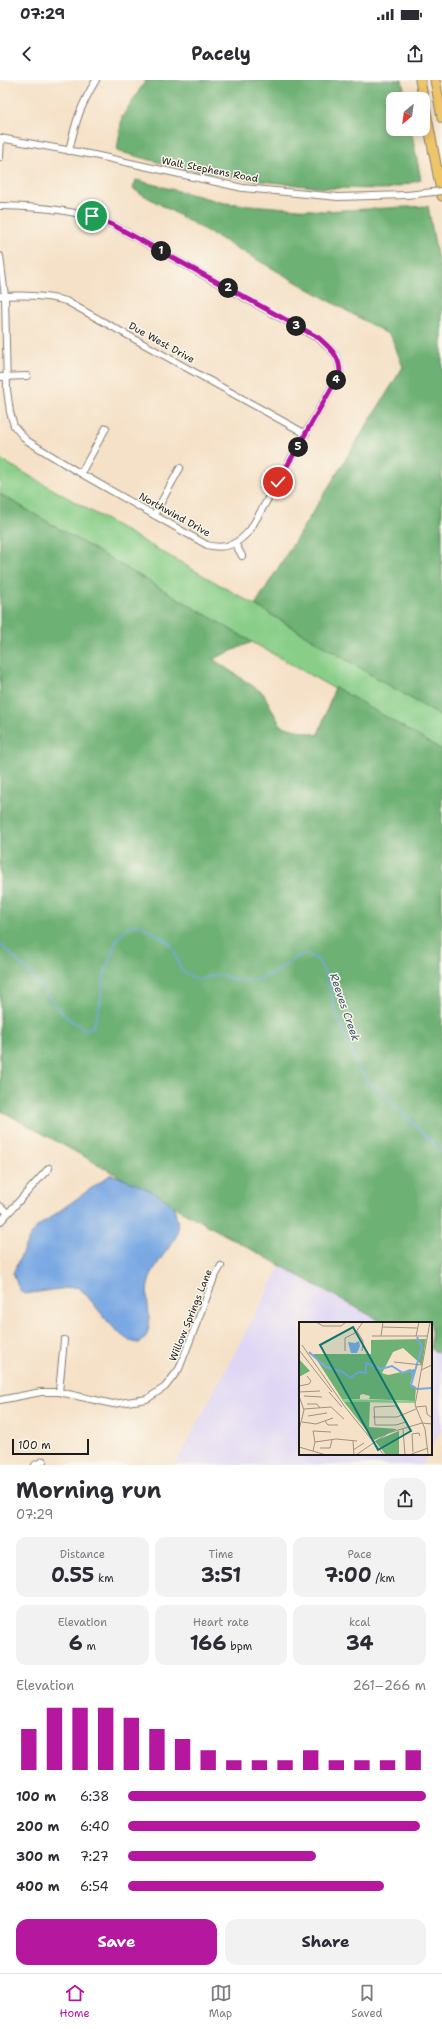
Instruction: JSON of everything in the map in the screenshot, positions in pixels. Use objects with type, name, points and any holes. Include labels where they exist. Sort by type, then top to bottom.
[{"type":"highway","points":[[420,80],[442,196]]},
{"type":"highway","points":[[435,80],[442,118]]},
{"type":"street","points":[[69,151],[73,128],[81,106],[96,80]]},
{"type":"street","points":[[0,158],[1,138]]},
{"type":"street","name":"Walt Stephens Road","points":[[1,138],[243,188],[338,197],[407,195],[442,190]]},
{"type":"street","name":"Northwind Drive","points":[[0,206],[73,211],[92,216],[113,225],[319,338],[334,352],[340,361],[340,373],[250,530],[241,540],[218,548],[207,544],[154,515],[26,440],[14,426],[3,376],[0,256]]},
{"type":"street","name":"Due West Drive","points":[[2,296],[42,296],[66,301],[306,434]]},
{"type":"street","points":[[3,376],[27,376]]},
{"type":"street","points":[[81,473],[106,428]]},
{"type":"street","points":[[154,515],[180,468]]},
{"type":"street","points":[[235,543],[242,556]]},
{"type":"street","points":[[0,1222],[7,1212],[49,1168]]},
{"type":"street","points":[[0,1206],[7,1212]]},
{"type":"street","name":"Willow Springs Lane","points":[[0,1400],[41,1392],[59,1392],[113,1404],[147,1399],[165,1387],[179,1369],[214,1278],[221,1266]]},
{"type":"street","points":[[59,1392],[64,1340]]},
{"type":"street","points":[[35,1465],[43,1461]]},
{"type":"shaded area","points":[[281,1266],[382,1322],[299,1322],[299,1455],[427,1455],[422,1465],[175,1465]]},
{"type":"shaded area","points":[[432,1350],[442,1355],[442,1428],[432,1447]]},
{"type":"green space","points":[[146,80],[402,80],[405,92],[386,92],[386,136],[412,136],[421,180],[388,189],[323,188],[254,180],[184,169],[117,151],[122,117]]},
{"type":"green space","points":[[136,180],[225,203],[324,211],[428,206],[442,282],[442,717],[255,605],[403,367],[391,336],[133,189]]},
{"type":"green space","points":[[0,459],[255,605],[442,717],[442,750],[252,642],[0,494]]},
{"type":"green space","points":[[0,494],[252,642],[213,659],[263,693],[281,726],[318,735],[335,687],[442,750],[442,1355],[432,1350],[432,1322],[382,1322],[0,1110]]},
{"type":"water","points":[[110,1175],[136,1184],[164,1198],[170,1203],[176,1212],[178,1225],[175,1238],[155,1267],[148,1285],[149,1324],[145,1338],[140,1343],[123,1337],[107,1321],[79,1288],[74,1287],[24,1294],[19,1289],[13,1273],[29,1238],[37,1227]]},
{"type":"waterway","name":"Reeves Creek","points":[[0,943],[38,983],[62,1013],[77,1025],[86,1029],[93,1027],[100,1005],[104,975],[117,939],[127,927],[134,925],[142,926],[168,942],[173,948],[181,970],[193,978],[201,979],[216,975],[223,975],[237,981],[260,979],[281,969],[298,956],[307,954],[318,960],[326,976],[336,1012],[359,1069],[366,1080],[382,1092],[442,1152]]},
{"type":"route","points":[[92,216],[113,225],[319,338],[334,352],[340,361],[340,373],[278,482]]}]
